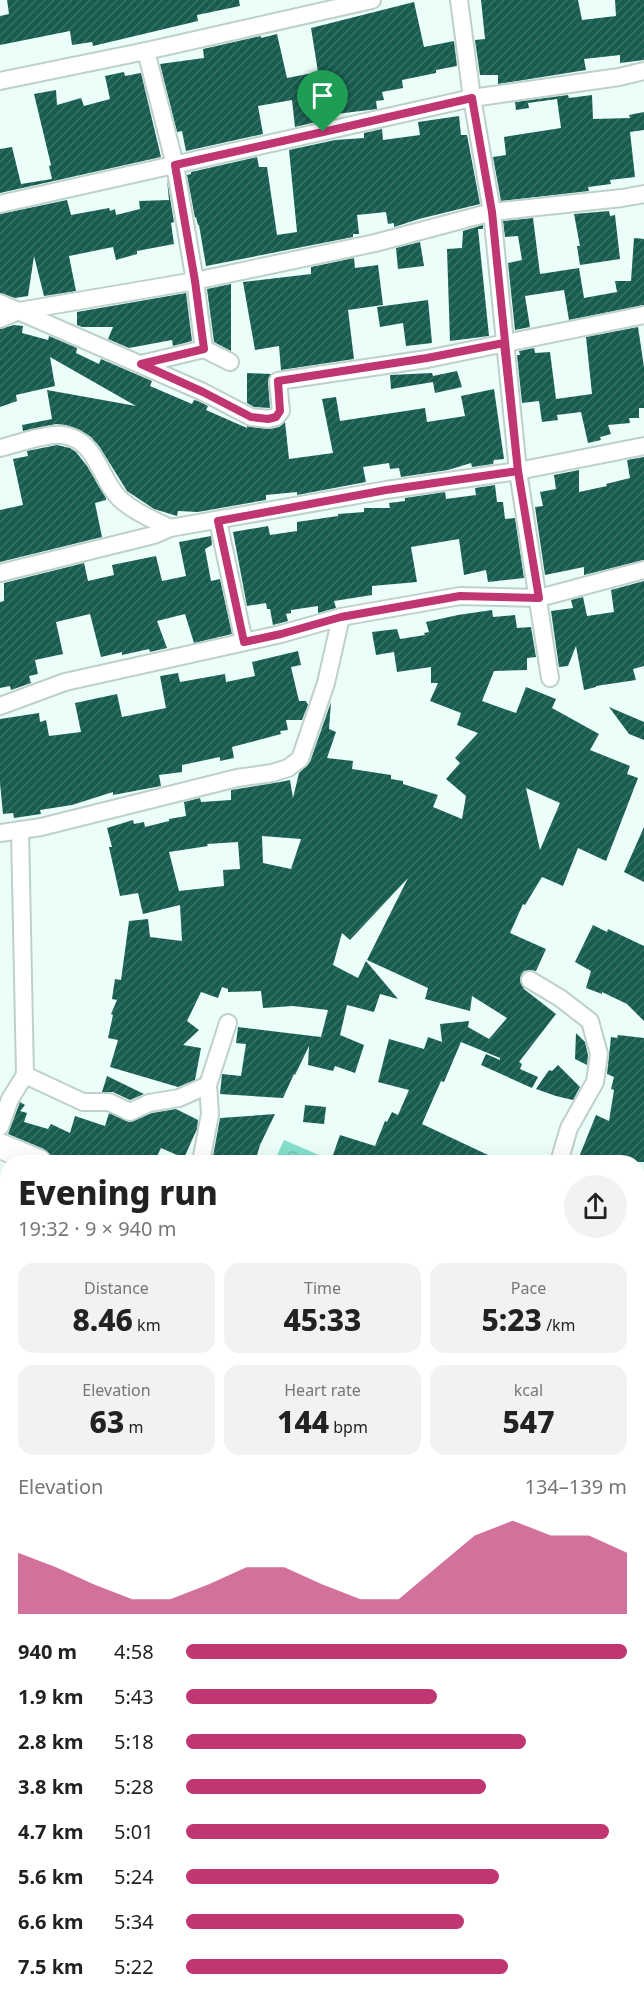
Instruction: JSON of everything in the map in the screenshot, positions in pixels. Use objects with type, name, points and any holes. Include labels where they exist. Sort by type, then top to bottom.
[{"type":"main road","points":[[0,1146],[22,1155]]},
{"type":"street","points":[[0,81],[372,0]]},
{"type":"street","points":[[459,0],[472,98],[492,212],[518,471],[550,678]]},
{"type":"street","points":[[146,51],[175,165],[204,349]]},
{"type":"street","points":[[0,204],[472,98],[619,77],[644,71]]},
{"type":"street","points":[[0,320],[20,311],[195,281],[375,243],[492,212],[644,194]]},
{"type":"street","points":[[0,303],[203,392],[251,417],[268,419],[276,417],[280,411],[278,381],[427,358],[644,315]]},
{"type":"street","points":[[141,364],[204,349],[230,362]]},
{"type":"street","points":[[0,448],[49,436],[71,437],[84,444],[117,495],[133,510],[170,528]]},
{"type":"street","points":[[0,573],[154,535],[170,528],[386,490],[518,471],[644,446]]},
{"type":"street","points":[[218,521],[244,642]]},
{"type":"street","points":[[0,706],[65,682],[281,634],[341,617],[460,596],[539,598],[644,570]]},
{"type":"street","points":[[0,833],[288,768],[300,759],[326,683],[341,617]]},
{"type":"street","points":[[0,1127],[10,1099],[25,1075],[20,830]]},
{"type":"street","points":[[530,980],[573,1007],[590,1021],[599,1054],[595,1082],[569,1128],[560,1155]]},
{"type":"street","points":[[202,1155],[210,1114],[208,1085],[228,1023]]},
{"type":"street","points":[[25,1075],[83,1102],[109,1102],[130,1112],[149,1103],[179,1098],[208,1085]]},
{"type":"green space","points":[[284,1140],[319,1155],[277,1155]]},
{"type":"building","points":[[7,0],[239,0],[240,6],[197,15],[198,21],[93,46],[92,42],[72,45],[70,31],[0,45],[0,16],[9,14]]},
{"type":"building","points":[[481,0],[578,0],[582,20],[616,16],[615,0],[644,0],[644,60],[620,63],[620,55],[584,59],[586,70],[498,84],[498,75],[480,75],[475,40],[485,39]]},
{"type":"building","points":[[414,2],[424,47],[454,41],[457,66],[402,80],[403,88],[382,92],[384,100],[376,101],[377,109],[328,115],[329,119],[295,127],[292,100],[258,106],[263,134],[186,151],[182,131],[177,132],[160,64],[204,58],[203,49],[277,34],[287,78],[318,72],[311,28]]},
{"type":"building","points":[[124,72],[125,76],[141,73],[161,157],[0,193],[0,149],[12,147],[21,184],[52,179],[49,166],[51,165],[34,94],[56,90],[57,105],[81,98],[84,106],[110,99],[105,76]]},
{"type":"building","points":[[568,95],[569,98],[592,95],[593,119],[630,118],[629,115],[644,112],[644,130],[630,132],[635,177],[610,180],[611,184],[588,187],[589,191],[501,201],[493,157],[506,155],[504,137],[561,128],[557,99],[528,103],[529,108],[516,110],[515,102]]},
{"type":"building","points":[[459,116],[461,135],[467,135],[480,204],[394,227],[394,223],[388,224],[386,212],[357,215],[359,234],[353,234],[353,237],[206,266],[187,175],[191,172],[257,157],[259,167],[267,167],[277,235],[297,232],[289,150],[335,140],[364,138],[364,133],[382,129],[383,140],[420,135],[418,122]]},
{"type":"building","points":[[167,179],[174,222],[171,223],[174,244],[137,251],[137,254],[116,260],[113,247],[69,256],[76,291],[44,296],[34,256],[28,296],[15,298],[0,293],[0,214],[67,200],[71,215],[109,208],[110,211],[115,209],[116,215],[140,209],[139,201],[169,200]]},
{"type":"building","points":[[609,211],[610,216],[615,215],[620,259],[580,265],[577,246],[580,246],[574,214]]},
{"type":"building","points":[[533,218],[540,274],[579,268],[584,298],[617,292],[615,281],[631,281],[634,238],[644,239],[644,305],[569,320],[564,290],[525,296],[530,327],[515,330],[508,263],[522,260],[518,236],[505,237],[503,221]]},
{"type":"building","points":[[483,225],[483,229],[478,229],[489,336],[450,341],[447,249],[462,248],[463,231]]},
{"type":"building","points":[[420,242],[424,266],[398,269],[396,248]]},
{"type":"building","points":[[354,258],[355,268],[378,265],[383,305],[348,310],[354,359],[281,370],[279,346],[255,350],[243,282],[311,274],[311,267]]},
{"type":"building","points":[[231,284],[231,351],[214,342],[207,289]]},
{"type":"building","points":[[186,293],[192,341],[173,346],[172,340],[129,348],[108,339],[113,327],[77,325],[77,312]]},
{"type":"building","points":[[428,300],[432,343],[406,346],[403,323],[380,327],[377,307]]},
{"type":"building","points":[[14,325],[23,326],[22,333],[48,340],[49,336],[77,348],[76,353],[99,364],[101,359],[152,381],[150,386],[192,404],[194,400],[198,401],[208,406],[206,410],[247,428],[247,426],[270,429],[279,427],[285,422],[289,459],[333,453],[322,399],[336,397],[340,421],[425,408],[427,422],[465,416],[461,396],[494,389],[504,459],[494,460],[493,464],[472,467],[471,463],[448,470],[401,477],[399,468],[390,469],[389,463],[363,467],[366,482],[297,495],[297,492],[266,495],[266,500],[198,512],[178,511],[177,516],[154,509],[127,491],[99,446],[80,430],[56,424],[23,431],[22,425],[52,419],[47,390],[136,406],[50,357],[55,386],[16,395],[17,401],[0,407],[0,329]]},
{"type":"building","points":[[638,327],[644,367],[644,408],[639,408],[639,418],[629,418],[630,423],[608,425],[611,434],[600,437],[601,440],[588,443],[581,412],[557,415],[558,420],[542,422],[539,401],[522,403],[517,355],[520,355],[519,351],[534,348],[535,353],[550,352],[556,399],[592,394],[586,337]]},
{"type":"building","points":[[457,371],[462,387],[435,393],[433,382],[391,389],[390,375],[432,373],[433,376]]},
{"type":"building","points":[[247,373],[271,374],[268,382],[270,408],[254,407],[247,403]]},
{"type":"building","points":[[57,445],[76,452],[106,498],[106,500],[95,503],[102,537],[0,562],[0,510],[23,505],[13,459],[28,456],[27,451]]},
{"type":"building","points":[[644,457],[644,560],[584,575],[584,567],[545,575],[535,507],[543,506],[540,492],[556,489],[554,475],[579,470],[579,492],[630,478],[627,460]]},
{"type":"building","points":[[495,485],[497,502],[503,502],[505,519],[515,518],[524,578],[488,582],[486,570],[464,575],[459,539],[411,547],[417,582],[372,586],[372,595],[334,601],[336,608],[318,613],[318,606],[291,610],[291,613],[286,614],[288,621],[273,625],[270,609],[267,609],[266,603],[247,606],[233,532],[268,526],[270,535],[297,531],[297,522],[338,516],[338,514],[364,512],[364,508],[390,508],[389,503],[405,501],[405,498],[445,492],[446,499],[476,495],[475,488]]},
{"type":"building","points":[[211,536],[212,545],[205,549],[211,581],[220,579],[232,634],[194,643],[185,614],[157,621],[167,648],[122,655],[122,652],[101,657],[90,614],[56,622],[63,654],[35,660],[38,674],[29,676],[31,683],[11,690],[10,686],[0,688],[0,602],[4,601],[4,583],[84,563],[88,581],[114,575],[112,565],[156,556],[162,581],[186,576],[179,542]]},
{"type":"building","points":[[644,581],[644,666],[633,669],[636,680],[584,690],[576,646],[568,666],[559,667],[551,611],[573,608],[571,600],[583,597],[587,616],[614,612],[611,590]]},
{"type":"building","points":[[492,610],[493,617],[515,615],[517,628],[531,627],[536,657],[527,658],[527,670],[494,671],[482,701],[516,713],[526,687],[556,699],[552,708],[599,734],[590,750],[630,766],[627,774],[638,778],[606,861],[578,848],[563,886],[542,877],[525,905],[523,904],[510,933],[546,949],[536,971],[524,971],[520,980],[524,989],[556,1014],[519,1062],[522,1064],[520,1069],[538,1077],[532,1088],[481,1065],[486,1054],[500,1060],[500,1058],[461,1042],[444,1082],[441,1081],[422,1124],[488,1155],[333,1155],[340,1135],[375,1146],[385,1121],[387,1122],[392,1112],[398,1115],[409,1090],[378,1082],[389,1039],[424,1049],[428,1037],[442,1042],[440,1024],[469,1021],[468,1027],[489,1039],[507,1018],[472,996],[470,1011],[425,999],[428,988],[367,960],[408,878],[350,940],[342,933],[333,965],[358,978],[366,961],[398,999],[380,994],[374,1012],[347,1005],[340,1035],[364,1045],[355,1073],[335,1066],[333,1071],[308,1065],[309,1046],[283,1098],[220,1094],[222,1074],[241,1076],[246,1044],[236,1043],[238,1027],[321,1037],[328,1010],[293,1006],[263,1008],[261,991],[228,992],[228,989],[222,987],[218,998],[201,992],[187,1021],[199,1030],[183,1045],[201,1048],[195,1080],[178,1087],[110,1067],[118,1040],[108,1038],[113,1015],[111,1014],[117,1000],[112,999],[115,979],[121,980],[129,921],[148,919],[150,937],[182,941],[180,905],[143,914],[138,893],[120,896],[107,828],[133,820],[134,824],[144,822],[145,827],[169,821],[169,819],[186,816],[184,802],[200,798],[201,802],[231,800],[231,790],[290,780],[293,798],[299,773],[310,762],[331,702],[329,729],[336,732],[327,758],[353,761],[352,769],[391,775],[391,779],[403,781],[403,784],[438,795],[433,807],[462,819],[466,796],[446,779],[460,763],[455,758],[478,733],[457,725],[461,713],[430,701],[438,683],[431,683],[431,667],[397,672],[394,652],[376,655],[372,632],[397,629],[400,639],[425,635],[424,633],[429,632],[426,622]],"holes":[[[526,788],[560,803],[540,850]],[[262,836],[301,839],[291,869],[263,863]],[[238,842],[240,869],[223,870],[224,886],[179,891],[169,852],[208,846],[207,844]]]},
{"type":"building","points":[[298,651],[301,665],[291,667],[299,701],[306,701],[308,705],[302,720],[286,720],[288,730],[280,731],[281,734],[232,747],[234,758],[220,761],[220,757],[182,765],[182,772],[159,775],[161,786],[113,795],[113,792],[72,805],[40,810],[41,814],[14,818],[13,813],[3,814],[0,783],[0,719],[39,713],[40,722],[46,720],[49,736],[81,732],[75,703],[117,694],[122,717],[166,708],[160,676],[178,673],[180,682],[225,674],[226,682],[255,676],[252,662]]},
{"type":"building","points":[[609,707],[644,722],[644,740],[629,734]]},
{"type":"building","points":[[644,827],[644,882],[624,872]]},
{"type":"building","points":[[593,925],[607,932],[608,929],[644,946],[644,1021],[627,1004],[602,992],[602,994],[586,988],[591,971],[575,962]]},
{"type":"building","points":[[576,1033],[585,1042],[588,1055],[587,1065],[575,1059]]},
{"type":"building","points":[[618,1035],[644,1038],[644,1155],[580,1155],[596,1115],[609,1121],[614,1077],[607,1074],[611,1037],[617,1038]]},
{"type":"building","points":[[558,1065],[580,1087],[573,1100],[536,1089],[549,1070],[552,1071]]},
{"type":"building","points":[[107,1076],[144,1094],[130,1100],[113,1092],[102,1092]]},
{"type":"building","points":[[20,1102],[25,1105],[20,1111],[27,1113],[24,1122],[48,1129],[51,1124],[70,1133],[75,1116],[105,1126],[109,1113],[130,1122],[152,1113],[176,1109],[198,1120],[197,1129],[185,1155],[177,1155],[161,1148],[158,1155],[50,1155],[44,1149],[8,1134]]},
{"type":"building","points":[[305,1105],[326,1107],[324,1124],[303,1122]]},
{"type":"building","points":[[275,1114],[257,1155],[213,1155],[220,1118]]},
{"type":"route","points":[[323,132],[175,165],[204,349],[141,364],[251,417],[268,419],[276,417],[280,411],[278,381],[427,358],[504,343],[518,471],[539,598],[460,596],[341,617],[244,642],[218,521],[386,490],[518,471],[492,212],[472,98],[323,132]]}]
